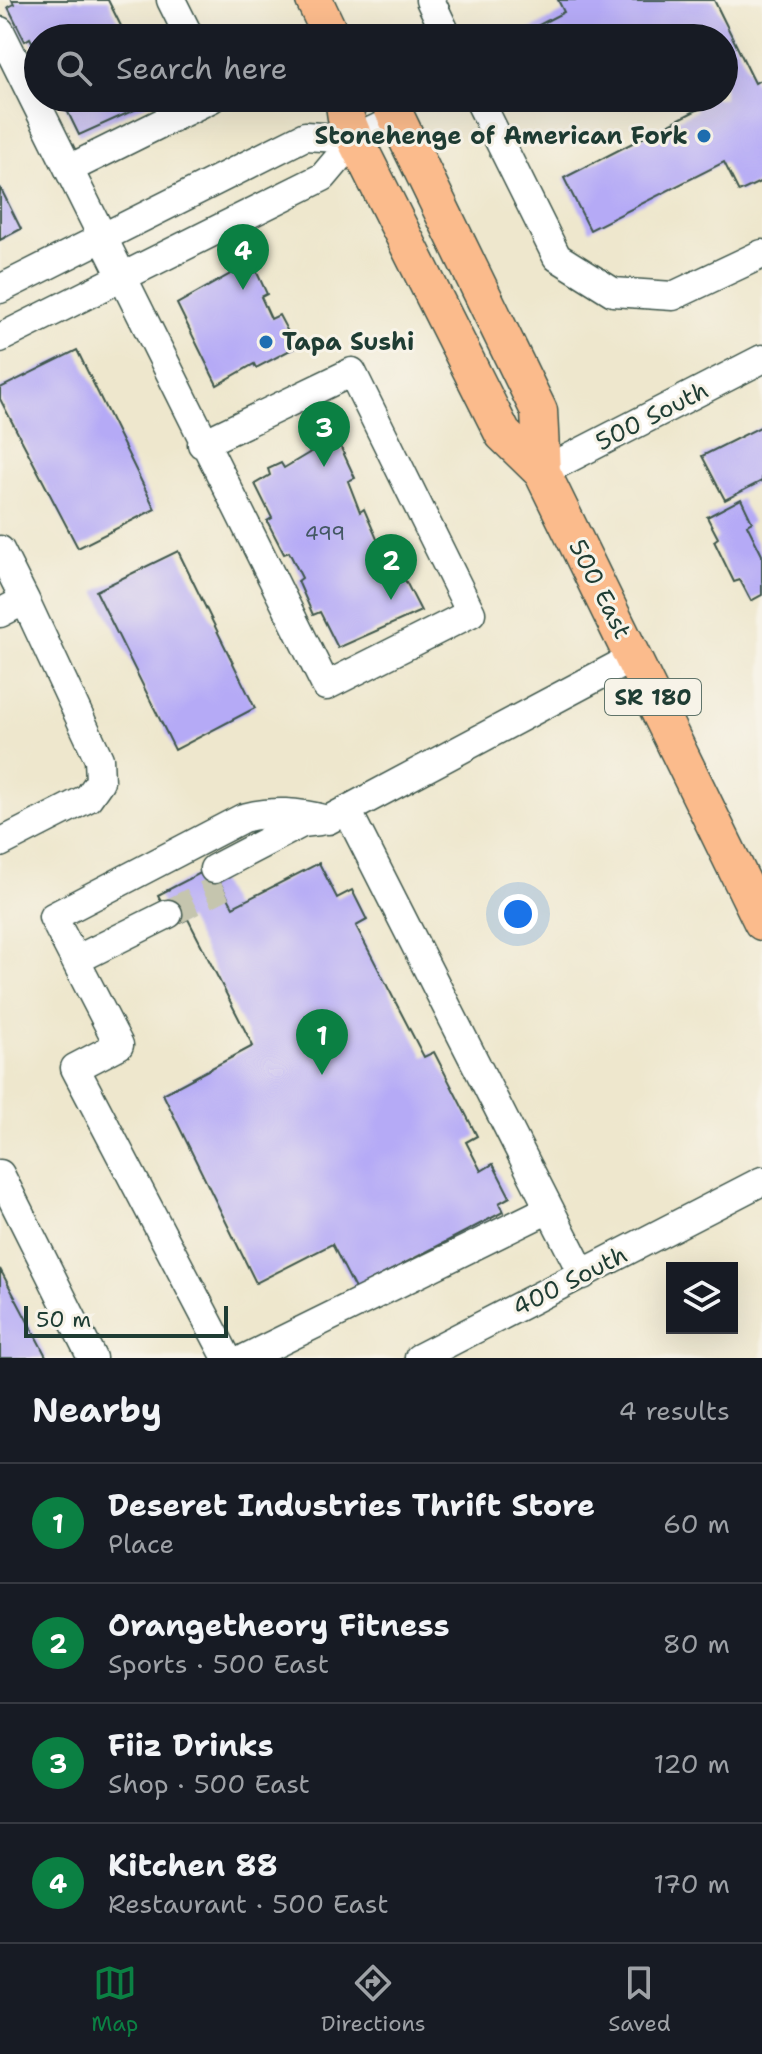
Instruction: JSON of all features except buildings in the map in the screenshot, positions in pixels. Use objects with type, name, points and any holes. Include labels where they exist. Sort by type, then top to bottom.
[{"type":"main road","points":[[314,0],[325,24]]},
{"type":"main road","name":"500 East","points":[[345,112],[355,139],[503,434],[542,472],[762,922]]},
{"type":"main road","name":"500 East","points":[[394,112],[539,411],[542,472]]},
{"type":"street","points":[[171,0],[183,24]]},
{"type":"street","points":[[430,0],[441,24]]},
{"type":"street","points":[[0,31],[24,79]]},
{"type":"street","points":[[40,112],[202,444],[326,686],[471,613],[352,372],[202,444]]},
{"type":"street","points":[[69,169],[184,112]]},
{"type":"street","points":[[0,338],[323,177],[355,139],[387,112]]},
{"type":"street","points":[[485,112],[557,257],[613,292],[673,296],[762,254]]},
{"type":"street","points":[[0,289],[305,136],[355,139]]},
{"type":"street","name":"500 South","points":[[542,472],[762,359]]},
{"type":"street","points":[[0,550],[12,606],[99,759],[100,781],[88,798],[0,843]]},
{"type":"street","points":[[218,877],[310,839],[338,815],[634,657]]},
{"type":"street","points":[[227,1358],[75,1068],[119,1045],[53,917],[243,818],[268,812],[338,815]]},
{"type":"street","points":[[338,815],[583,1275]]},
{"type":"street","points":[[71,951],[164,905]]},
{"type":"street","points":[[0,1174],[92,1358]]},
{"type":"street","name":"400 South","points":[[419,1358],[762,1181]]},
{"type":"street","points":[[246,1358],[549,1209]]},
{"type":"tunnel","points":[[168,914],[223,886]]},
{"type":"place","name":"Stonehenge of American Fork","points":[[704,136]]},
{"type":"place","name":"Kitchen 88","points":[[243,290]]},
{"type":"place","name":"Tapa Sushi","points":[[266,342]]},
{"type":"place","name":"Fiiz Drinks","points":[[324,467]]},
{"type":"place","name":"Orangetheory Fitness","points":[[391,600]]},
{"type":"place","name":"Deseret Industries Thrift Store","points":[[322,1075]]}]
